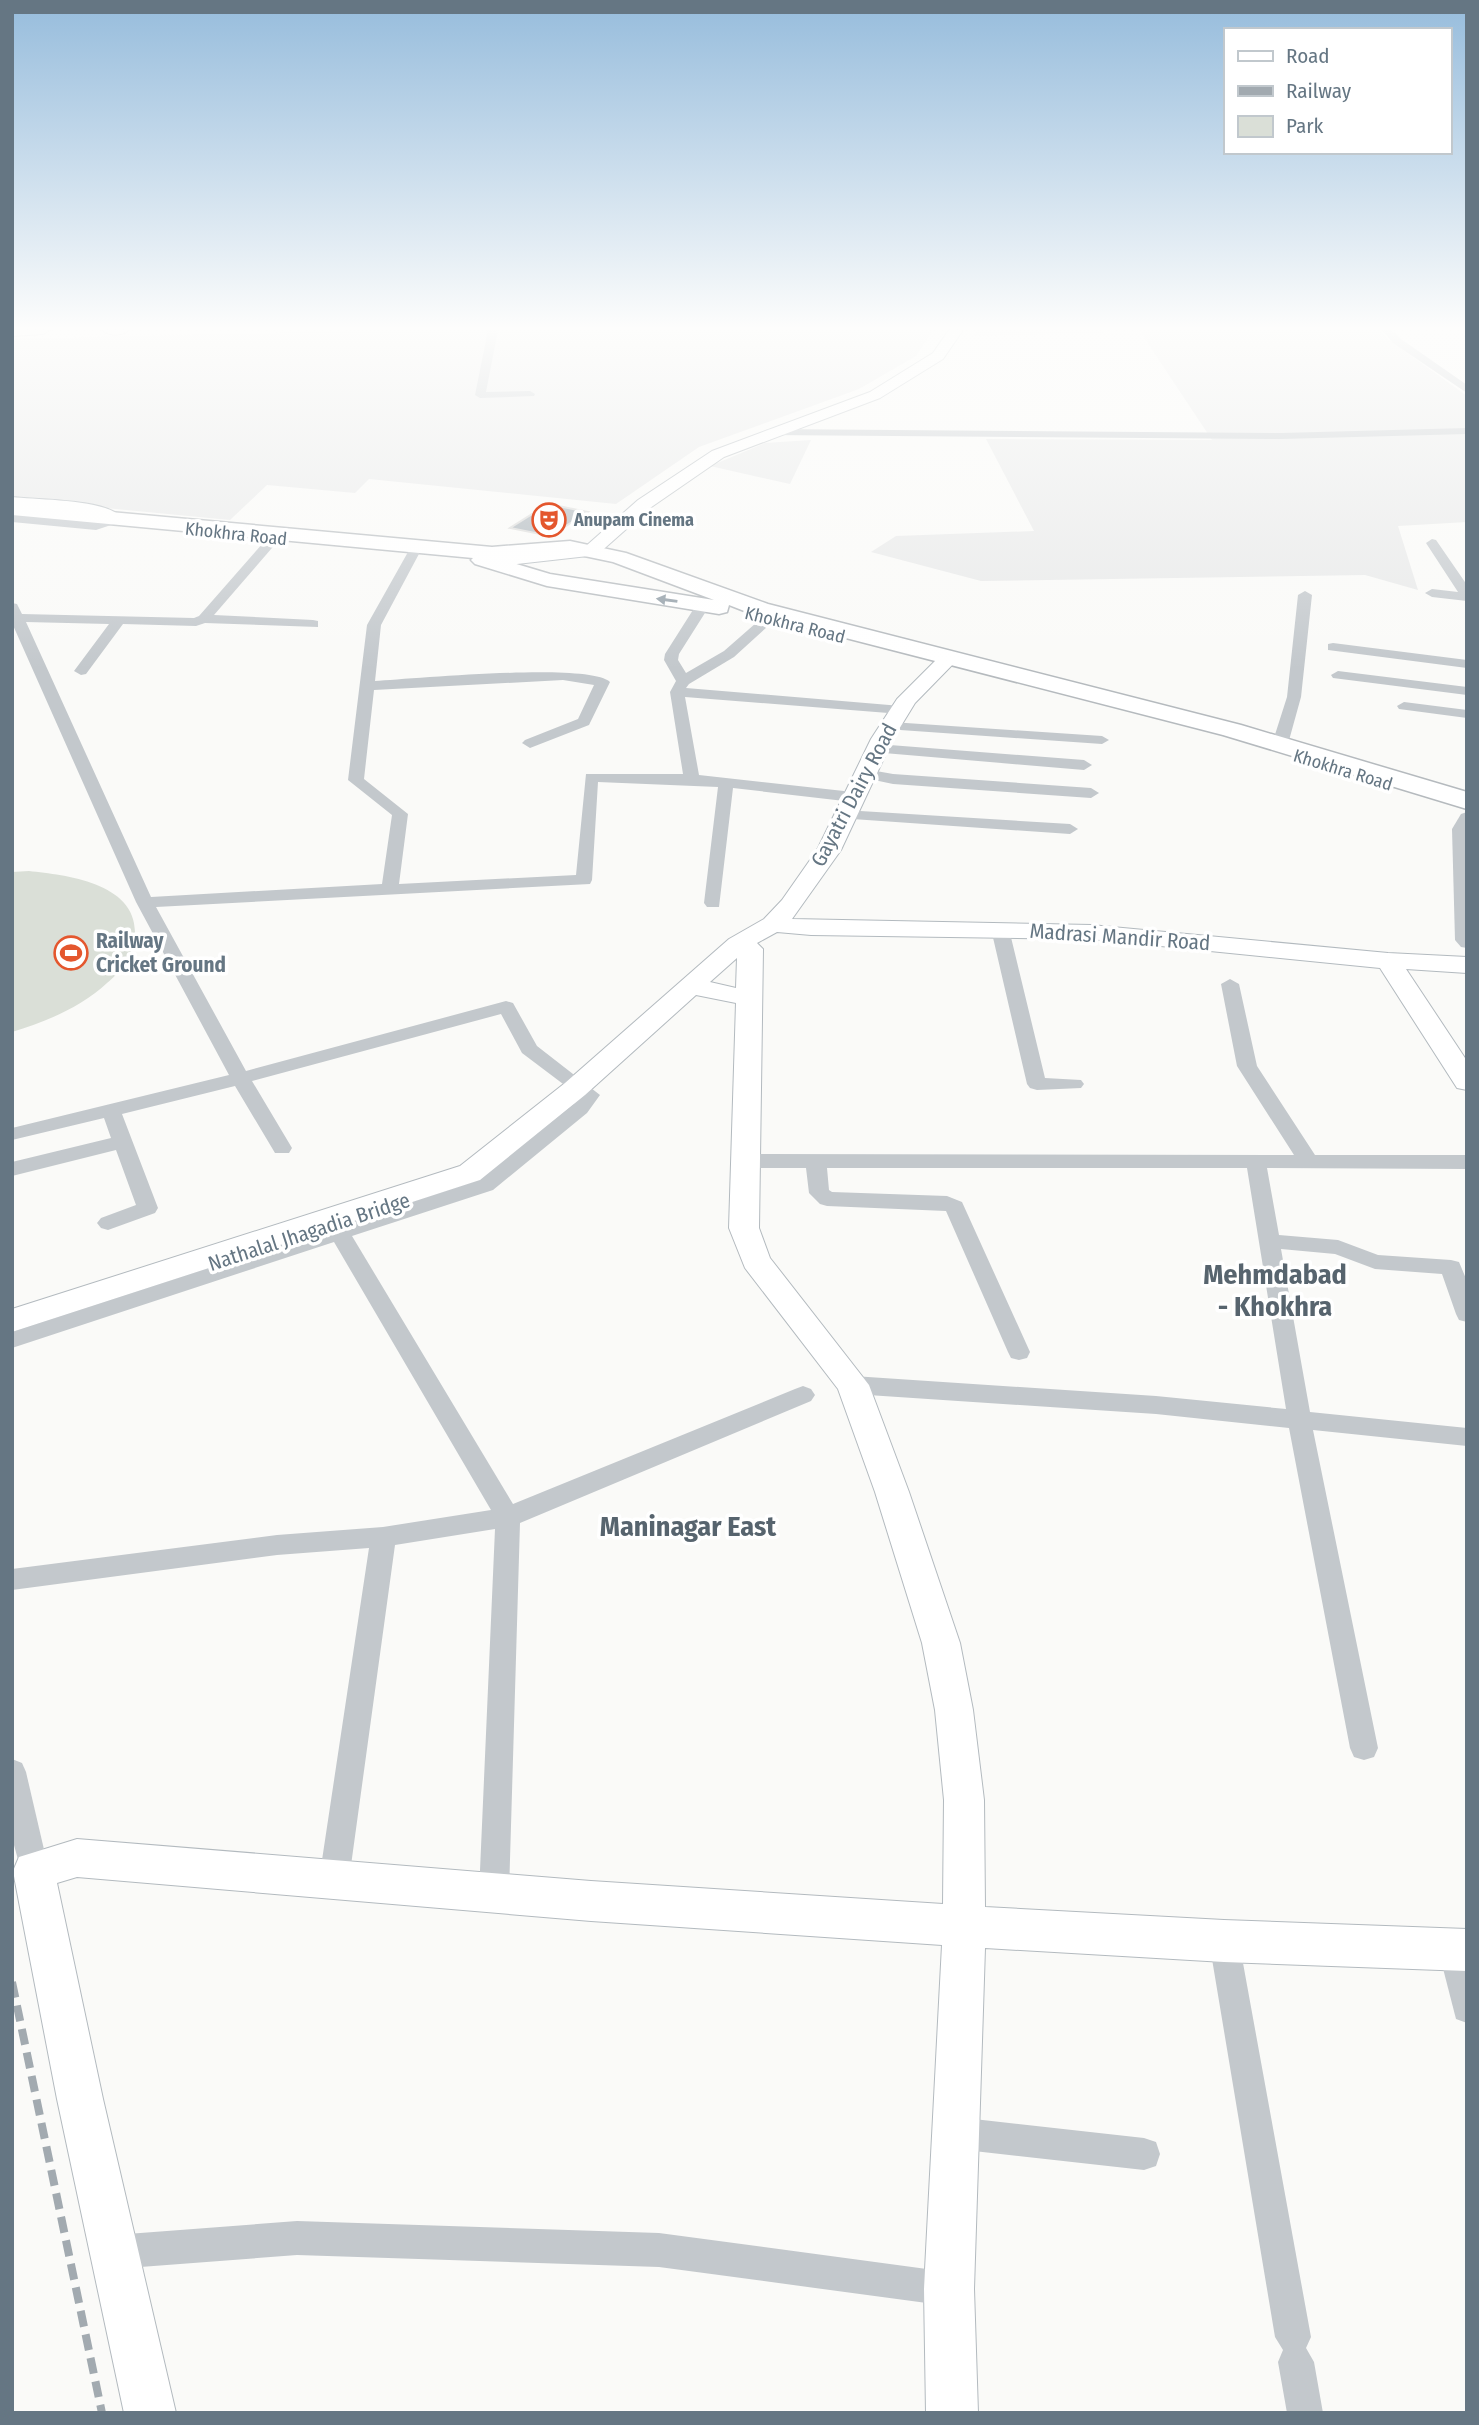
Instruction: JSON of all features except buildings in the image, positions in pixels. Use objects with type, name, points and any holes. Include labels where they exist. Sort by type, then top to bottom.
[{"type":"main road","points":[[12,513],[109,519]]},
{"type":"main road","name":"Khokhra Road","points":[[109,519],[274,538],[491,558],[580,549],[619,557],[679,577],[718,604],[1266,746],[1467,809]]},
{"type":"main road","name":"Khokhra Road","points":[[109,519],[491,558],[547,580],[718,604],[1280,744],[1467,802]]},
{"type":"street","points":[[580,549],[639,500],[711,452],[738,443]]},
{"type":"street","points":[[580,549],[608,536],[644,504],[718,454],[745,443]]},
{"type":"street","points":[[12,502],[97,511],[109,519]]},
{"type":"street","points":[[608,536],[619,557]]},
{"type":"street","points":[[204,619],[274,538]]},
{"type":"street","points":[[1432,543],[1467,596]]},
{"type":"street","points":[[390,889],[400,814],[356,780],[374,625],[414,552]]},
{"type":"street","points":[[1432,593],[1467,596]]},
{"type":"street","points":[[1280,744],[1294,697],[1305,595]]},
{"type":"street","points":[[692,779],[680,687],[671,660],[672,653],[718,604]]},
{"type":"street","points":[[15,612],[44,619],[118,622],[187,623],[204,619],[313,624]]},
{"type":"street","points":[[15,612],[145,902],[218,1040],[282,1148]]},
{"type":"street","points":[[680,687],[729,654],[770,618]]},
{"type":"street","points":[[81,671],[118,622]]},
{"type":"street","points":[[1333,648],[1467,664]]},
{"type":"street","name":"Gayatri Dairy Road","points":[[581,1089],[738,944],[761,936],[791,905],[829,850],[877,749],[907,699],[946,661]]},
{"type":"street","points":[[1338,675],[1467,691]]},
{"type":"street","points":[[365,686],[563,676],[603,682],[584,722],[530,743]]},
{"type":"street","points":[[680,687],[896,718],[1102,740]]},
{"type":"street","points":[[1404,706],[1467,714]]},
{"type":"street","points":[[877,749],[1084,765]]},
{"type":"street","points":[[865,774],[893,779],[1091,793]]},
{"type":"street","points":[[145,902],[584,880],[591,777],[692,779],[849,806],[1070,829]]},
{"type":"street","points":[[713,903],[726,783]]},
{"type":"street","points":[[1467,817],[1460,829],[1467,943]]},
{"type":"street","name":"Madrasi Mandir Road","points":[[761,936],[811,928],[1000,929],[1123,934],[1388,961],[1467,965]]},
{"type":"street","points":[[1000,929],[1037,1084],[1074,1084]]},
{"type":"street","points":[[581,1089],[704,989],[761,936]]},
{"type":"street","points":[[761,936],[749,998],[744,1228],[756,1261],[853,1385],[892,1492],[941,1643],[954,1710],[964,1800],[964,1926],[949,2289],[952,2413]]},
{"type":"street","points":[[1388,961],[1467,1082]]},
{"type":"street","points":[[1230,984],[1247,1066],[1309,1162]]},
{"type":"street","points":[[704,989],[749,998]]},
{"type":"street","points":[[12,1134],[241,1079],[506,1007],[528,1049],[590,1095],[580,1109],[486,1185],[12,1340]]},
{"type":"street","name":"Nathalal Jhagadia Bridge","points":[[12,1321],[470,1173],[581,1089]]},
{"type":"street","name":"Nathalal Jhagadia Bridge","points":[[12,1329],[477,1179],[581,1089]]},
{"type":"street","points":[[108,1223],[148,1208],[111,1111]]},
{"type":"street","points":[[12,1169],[123,1142]]},
{"type":"street","points":[[745,1161],[1467,1162]]},
{"type":"street","points":[[816,1161],[819,1193],[827,1199],[947,1203],[955,1207],[1019,1352]]},
{"type":"street","points":[[1256,1162],[1299,1419],[1364,1748]]},
{"type":"street","points":[[339,1232],[509,1517],[494,1893]]},
{"type":"street","points":[[1269,1241],[1338,1247],[1375,1262],[1451,1267],[1467,1314]]},
{"type":"street","points":[[853,1385],[1156,1405],[1467,1437]]},
{"type":"street","points":[[12,1580],[277,1545],[383,1537],[509,1517],[803,1395]]},
{"type":"street","points":[[334,1880],[383,1537]]},
{"type":"street","points":[[12,1772],[150,2413]]},
{"type":"street","points":[[33,1871],[77,1858],[494,1893],[964,1926],[1224,1941],[1460,1950],[1467,2008]]},
{"type":"street","points":[[1224,1941],[1305,2413]]},
{"type":"street","points":[[956,2133],[1144,2154]]},
{"type":"street","points":[[114,2252],[297,2238],[659,2250],[949,2289]]},
{"type":"shaded area","points":[[12,443],[710,443],[699,447],[616,504],[369,479],[355,493],[267,485],[230,520],[12,499]]},
{"type":"shaded area","points":[[765,443],[809,443],[790,484],[710,466]]},
{"type":"shaded area","points":[[988,443],[1467,443],[1467,522],[1398,526],[1418,590],[1365,575],[981,581],[871,552],[896,536],[1034,531]]},
{"type":"green space","name":"Railway Cricket Ground","points":[[29,871],[79,879],[112,892],[124,903],[132,916],[135,933],[126,961],[118,973],[97,992],[62,1013],[12,1032],[12,872]]},
{"type":"railway","points":[[12,1982],[102,2413]]},
{"type":"place","name":"Anupam Cinema","points":[[549,520]]},
{"type":"place","name":"Railway Cricket Ground","points":[[71,953]]},
{"type":"district","name":"Mehmdabad - Khokhra","points":[[1275,1290]]},
{"type":"district","name":"Maninagar East","points":[[688,1526]]}]
